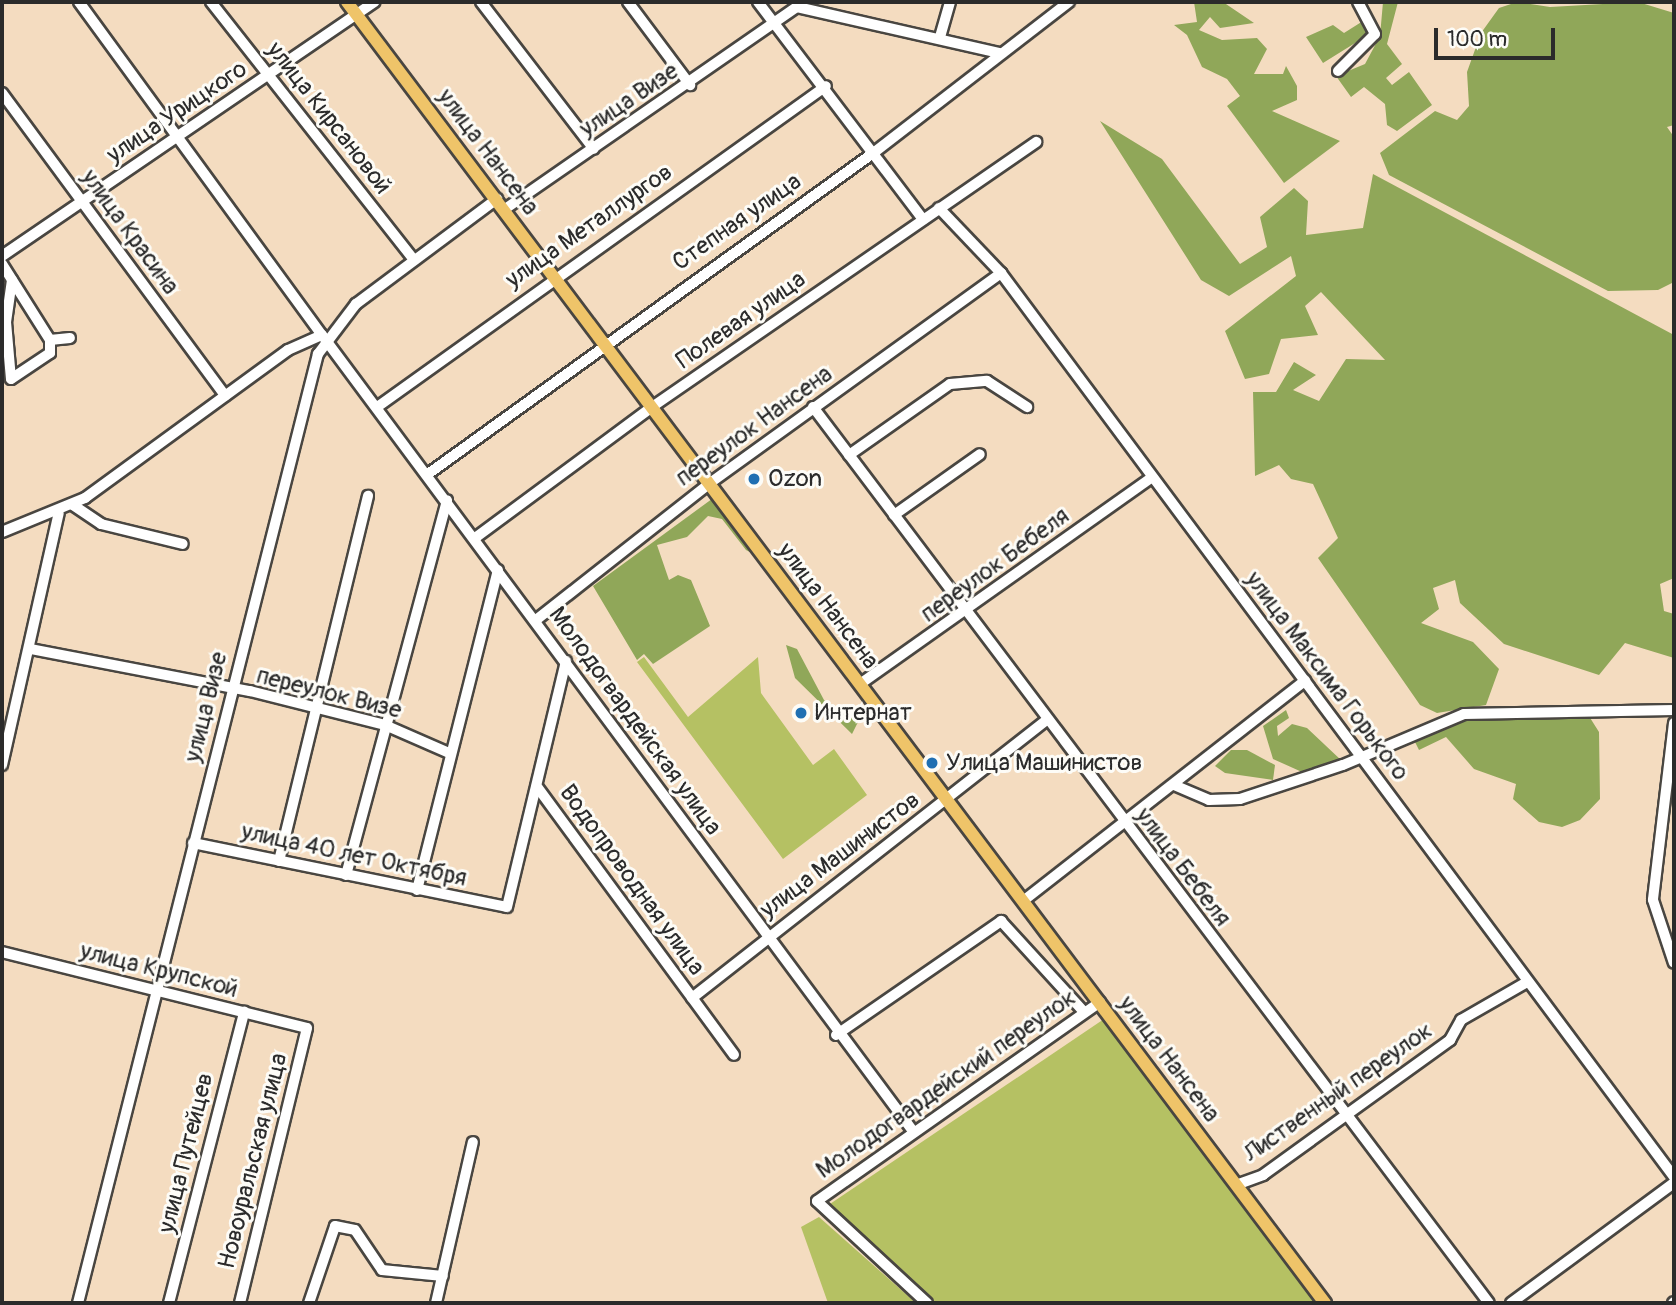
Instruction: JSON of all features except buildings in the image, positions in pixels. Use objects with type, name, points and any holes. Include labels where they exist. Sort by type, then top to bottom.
[{"type":"main road","name":"улица Нансена","points":[[347,2],[1325,1303]]},
{"type":"street","name":"Молодогвардейская улица","points":[[79,2],[181,135],[324,337],[380,405],[836,1035],[913,1131]]},
{"type":"street","name":"улица Кирсановой","points":[[211,2],[414,260]]},
{"type":"street","name":"улица Урицкого","points":[[2,256],[375,2]]},
{"type":"street","points":[[481,2],[594,149]]},
{"type":"street","points":[[628,2],[690,85]]},
{"type":"street","points":[[758,2],[876,150],[923,219]]},
{"type":"street","points":[[940,37],[950,2]]},
{"type":"street","name":"Степная улица","points":[[428,474],[603,341],[876,150],[1069,2]]},
{"type":"street","points":[[1339,71],[1375,34],[1358,2]]},
{"type":"street","name":"улица Визе","points":[[78,1303],[232,692],[299,413],[324,337],[356,304],[414,260],[594,149],[690,85],[797,6],[1000,53]]},
{"type":"street","name":"улица Металлургов","points":[[380,405],[554,275],[826,86]]},
{"type":"street","name":"улица Красина","points":[[2,93],[225,396]]},
{"type":"street","name":"Полевая улица","points":[[475,538],[652,407],[1036,142]]},
{"type":"street","name":"улица Максима Горького","points":[[939,208],[1002,273],[1674,1177]]},
{"type":"street","points":[[2,264],[50,340],[50,353],[11,379],[6,322],[12,280]]},
{"type":"street","name":"переулок Нансена","points":[[536,620],[710,483],[1002,273]]},
{"type":"street","points":[[2,532],[59,513],[73,505],[288,351],[324,337]]},
{"type":"street","points":[[50,340],[70,338]]},
{"type":"street","points":[[849,455],[950,384],[987,381],[1027,407]]},
{"type":"street","name":"улица Бебеля","points":[[813,407],[1123,824],[1420,1217],[1489,1303]]},
{"type":"street","points":[[894,515],[981,454]]},
{"type":"street","name":"переулок Бебеля","points":[[860,684],[967,612],[1152,477]]},
{"type":"street","points":[[279,861],[368,496]]},
{"type":"street","points":[[346,875],[447,500]]},
{"type":"street","points":[[73,505],[101,524],[183,544]]},
{"type":"street","points":[[2,765],[3,751],[31,649],[59,513]]},
{"type":"street","points":[[417,890],[449,753],[498,570]]},
{"type":"street","name":"переулок Визе","points":[[31,649],[385,725],[449,753]]},
{"type":"street","points":[[538,788],[566,661]]},
{"type":"street","points":[[1023,901],[1305,681]]},
{"type":"street","points":[[1174,785],[1209,800],[1240,799],[1362,758],[1464,714],[1674,709]]},
{"type":"street","name":"улица Машинистов","points":[[692,998],[765,938],[948,799],[1046,720]]},
{"type":"street","points":[[1674,723],[1653,900],[1674,963]]},
{"type":"street","name":"улица 40 лет Октября","points":[[193,843],[507,907],[538,788]]},
{"type":"street","name":"Водопроводная улица","points":[[538,788],[734,1055]]},
{"type":"street","points":[[836,1035],[1001,920],[1084,1012]]},
{"type":"street","name":"улица Крупской","points":[[2,953],[307,1028]]},
{"type":"street","name":"Лиственный переулок","points":[[1236,1185],[1263,1175],[1450,1040],[1461,1020],[1527,982]]},
{"type":"street","name":"Молодогвардейский переулок","points":[[927,1303],[817,1201],[1100,1002]]},
{"type":"street","name":"улица Путейцев","points":[[169,1303],[244,1012]]},
{"type":"street","name":"Новоуральская улица","points":[[240,1303],[307,1028]]},
{"type":"street","points":[[436,1303],[473,1142]]},
{"type":"street","points":[[1511,1303],[1674,1183]]},
{"type":"street","points":[[309,1303],[335,1226],[355,1230],[382,1270],[443,1276]]},
{"type":"green space","points":[[1194,2],[1223,2],[1254,23],[1220,28],[1210,17],[1199,30],[1222,40],[1257,38],[1267,49],[1254,74],[1283,74],[1286,66],[1297,86],[1297,100],[1272,111],[1340,141],[1284,183],[1227,106],[1240,96],[1227,79],[1202,67],[1187,35],[1174,25],[1197,22]]},
{"type":"green space","points":[[1383,2],[1398,2],[1387,44],[1402,64],[1386,78],[1392,85],[1409,72],[1432,105],[1397,131],[1387,125],[1385,104],[1364,87],[1351,97],[1336,76],[1365,64],[1380,36]]},
{"type":"green space","points":[[1517,2],[1550,7],[1638,2],[1674,13],[1674,125],[1667,127],[1674,137],[1674,282],[1658,290],[1608,291],[1389,175],[1380,153],[1435,111],[1457,120],[1469,106],[1467,72],[1481,33],[1499,8]]},
{"type":"green space","points":[[1363,21],[1368,35],[1323,63],[1306,37],[1333,25],[1344,33]]},
{"type":"green space","points":[[1100,121],[1162,159],[1240,264],[1267,247],[1260,217],[1294,188],[1308,201],[1306,235],[1363,228],[1373,174],[1674,335],[1674,578],[1660,584],[1664,611],[1674,614],[1674,658],[1625,643],[1599,675],[1504,644],[1460,603],[1455,580],[1433,588],[1439,609],[1421,623],[1473,642],[1499,669],[1486,705],[1437,713],[1420,705],[1318,558],[1338,538],[1313,484],[1291,479],[1279,465],[1255,476],[1253,392],[1276,392],[1294,362],[1316,375],[1293,390],[1319,401],[1346,359],[1385,360],[1321,292],[1305,306],[1318,335],[1281,339],[1269,374],[1245,379],[1225,331],[1296,276],[1291,256],[1229,296],[1201,280]]},
{"type":"green space","points":[[716,496],[761,558],[746,550],[722,519],[708,516],[687,537],[657,545],[669,580],[678,575],[691,580],[710,626],[653,664],[644,654],[637,660],[593,586]]},
{"type":"green space","points":[[786,645],[797,649],[824,700],[858,722],[852,734],[795,678]]},
{"type":"green space","points":[[644,657],[688,717],[758,657],[761,693],[813,765],[834,749],[867,795],[783,859],[637,662]]},
{"type":"green space","points":[[1286,710],[1289,718],[1277,726],[1278,736],[1292,724],[1307,728],[1342,761],[1302,772],[1273,759],[1263,726]]},
{"type":"green space","points":[[1587,713],[1599,732],[1600,799],[1580,820],[1562,827],[1539,822],[1513,799],[1516,784],[1474,769],[1446,737],[1419,750],[1415,742],[1467,719]]},
{"type":"green space","points":[[1231,750],[1247,750],[1275,765],[1273,780],[1225,773],[1215,766]]},
{"type":"green space","points":[[1104,1019],[1317,1303],[933,1303],[824,1208]]},
{"type":"green space","points":[[819,1217],[916,1303],[828,1303],[801,1227]]},
{"type":"place","name":"Ozon","points":[[754,479]]},
{"type":"place","name":"Интернат","points":[[801,713]]},
{"type":"place","name":"Улица Машинистов","points":[[932,763]]}]
